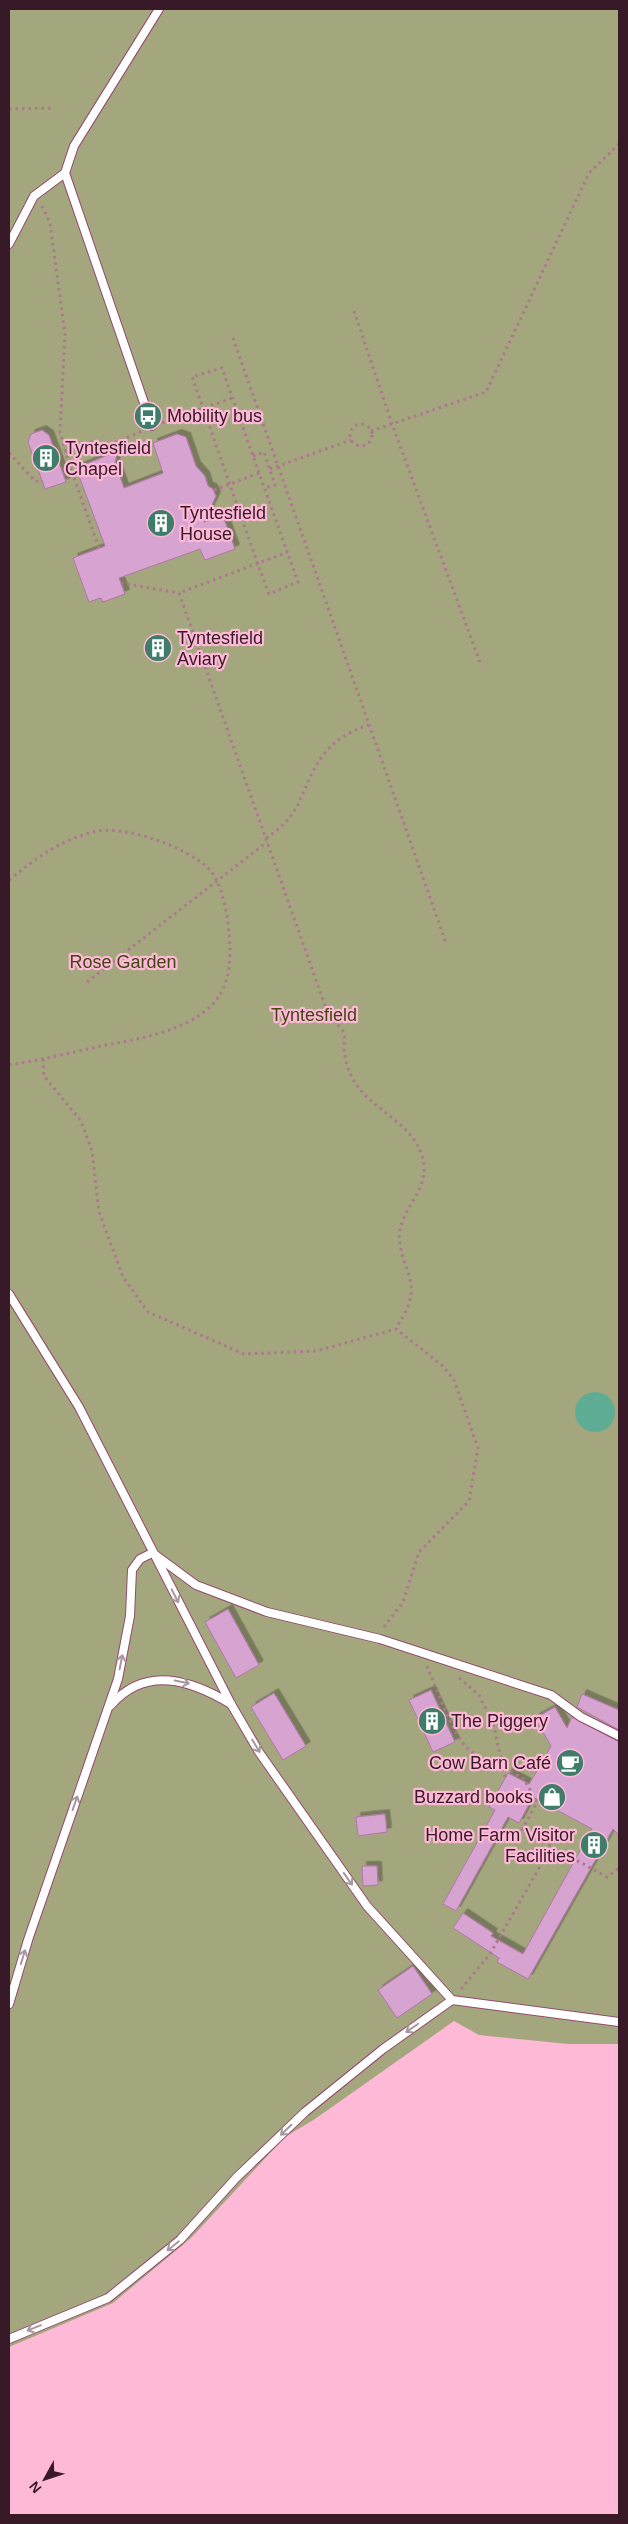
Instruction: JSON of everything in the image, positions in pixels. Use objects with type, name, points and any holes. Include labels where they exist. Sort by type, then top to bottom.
[{"type":"lane","points":[[9,244],[34,196],[65,173],[74,146],[86,125],[159,9]]},
{"type":"lane","points":[[65,173],[152,426]]},
{"type":"lane","points":[[9,1294],[79,1407],[231,1704],[285,1790],[367,1906],[452,2000],[619,2022]]},
{"type":"lane","points":[[152,1552],[196,1585],[267,1612],[380,1639],[551,1695],[581,1718],[619,1736]]},
{"type":"lane","points":[[9,2004],[28,1940],[118,1679],[130,1616],[132,1570],[140,1558],[152,1552]]},
{"type":"lane","points":[[108,1709],[130,1689],[145,1683],[172,1680],[200,1686],[231,1704]]},
{"type":"lane","points":[[9,2339],[108,2298],[180,2240],[236,2178],[305,2112],[383,2049],[452,2000]]},
{"type":"path","points":[[9,109],[54,108]]},
{"type":"path","points":[[371,431],[486,392],[589,173],[619,144]]},
{"type":"path","points":[[34,196],[47,212],[50,223],[65,334],[60,432],[72,470]]},
{"type":"path","points":[[354,311],[392,424],[480,665]]},
{"type":"path","points":[[233,338],[446,943]]},
{"type":"path","points":[[222,368],[232,398],[298,582],[269,594],[192,377],[222,368]]},
{"type":"path","points":[[66,453],[90,442],[104,445],[112,444],[152,426],[232,398]]},
{"type":"path","points":[[365,425],[371,431],[371,438],[367,444],[360,446],[351,440],[351,430],[356,426],[365,425]]},
{"type":"path","points":[[270,469],[351,440]]},
{"type":"path","points":[[254,456],[264,452],[276,484],[265,488]]},
{"type":"path","points":[[9,453],[35,481],[43,482]]},
{"type":"path","points":[[214,490],[259,473]]},
{"type":"path","points":[[74,478],[100,548]]},
{"type":"path","points":[[121,584],[179,593],[288,552]]},
{"type":"path","points":[[43,1059],[44,1076],[82,1121],[92,1151],[99,1212],[123,1277],[148,1312],[244,1354],[316,1351],[396,1329],[405,1312],[411,1294],[410,1280],[400,1250],[400,1230],[424,1180],[423,1157],[412,1137],[392,1116],[369,1101],[355,1083],[347,1068],[342,1030],[329,1016],[179,593]]},
{"type":"path","points":[[87,982],[277,831],[295,811],[322,756],[333,744],[368,725]]},
{"type":"path","points":[[9,880],[50,848],[95,831],[138,833],[194,857],[210,870],[224,900],[230,954],[227,977],[220,996],[212,1005],[185,1024],[152,1035],[9,1065]]},
{"type":"path","points":[[380,1639],[381,1631],[403,1602],[419,1552],[468,1501],[478,1448],[454,1380],[443,1366],[396,1329]]},
{"type":"path","points":[[420,1652],[458,1736],[468,1750],[490,1761],[504,1761]]},
{"type":"path","points":[[458,1678],[479,1695],[493,1723],[504,1761],[506,1777]]},
{"type":"path","points":[[504,1768],[524,1778],[537,1802],[522,1830],[607,1876],[619,1868]]},
{"type":"path","points":[[524,1813],[529,1816]]},
{"type":"path","points":[[452,2000],[490,1954],[551,1847]]},
{"type":"green space","name":"Tyntesfield","points":[[9,9],[619,9],[619,2044],[568,2044],[479,2035],[454,2021],[315,2119],[285,2137],[191,2238],[113,2303],[9,2347]]},
{"type":"shaded area","points":[[595,1392],[606,1395],[612,1401],[615,1412],[612,1423],[606,1429],[595,1432],[584,1429],[578,1423],[575,1412],[578,1401],[584,1395]]},
{"type":"building","name":"Tyntesfield Chapel","points":[[42,430],[49,435],[66,482],[45,489],[28,442],[31,434]]},
{"type":"building","name":"Tyntesfield House","points":[[177,434],[186,437],[196,466],[205,476],[208,486],[213,489],[216,496],[204,522],[223,516],[235,549],[205,560],[200,549],[119,578],[125,594],[103,602],[101,598],[89,602],[73,558],[105,546],[76,468],[118,451],[115,462],[124,488],[163,473],[153,443]]},
{"type":"building","points":[[228,1609],[259,1665],[236,1678],[205,1622]]},
{"type":"building","name":"The Piggery","points":[[431,1690],[455,1742],[433,1752],[409,1700]]},
{"type":"building","points":[[274,1693],[306,1746],[283,1760],[251,1707]]},
{"type":"building","points":[[582,1694],[619,1710],[619,1730],[577,1707]]},
{"type":"building","points":[[555,1707],[567,1728],[572,1717],[619,1742],[619,1835],[613,1829],[528,1979],[497,1962],[499,1958],[453,1928],[463,1913],[493,1933],[491,1936],[523,1954],[592,1829],[533,1797],[519,1823],[508,1817],[456,1911],[443,1904],[495,1810],[489,1807],[508,1773],[529,1784],[540,1766],[551,1746],[535,1718]]},
{"type":"building","points":[[385,1814],[387,1832],[358,1836],[356,1817]]},
{"type":"building","points":[[362,1866],[377,1866],[378,1885],[363,1886]]},
{"type":"building","points":[[413,1966],[432,1994],[397,2018],[378,1990]]},
{"type":"place","name":"Mobility bus","points":[[148,416]]},
{"type":"place","name":"Tyntesfield Chapel","points":[[46,458]]},
{"type":"place","name":"Tyntesfield House","points":[[161,523]]},
{"type":"place","name":"Tyntesfield Aviary","points":[[158,648]]},
{"type":"place","name":"The Piggery","points":[[432,1721]]},
{"type":"place","name":"Cow Barn Café","points":[[570,1763]]},
{"type":"place","name":"Buzzard books","points":[[552,1797]]},
{"type":"place","name":"Home Farm Visitor Facilities","points":[[594,1845]]},
{"type":"park label","name":"Rose Garden","points":[[123,962]]}]
